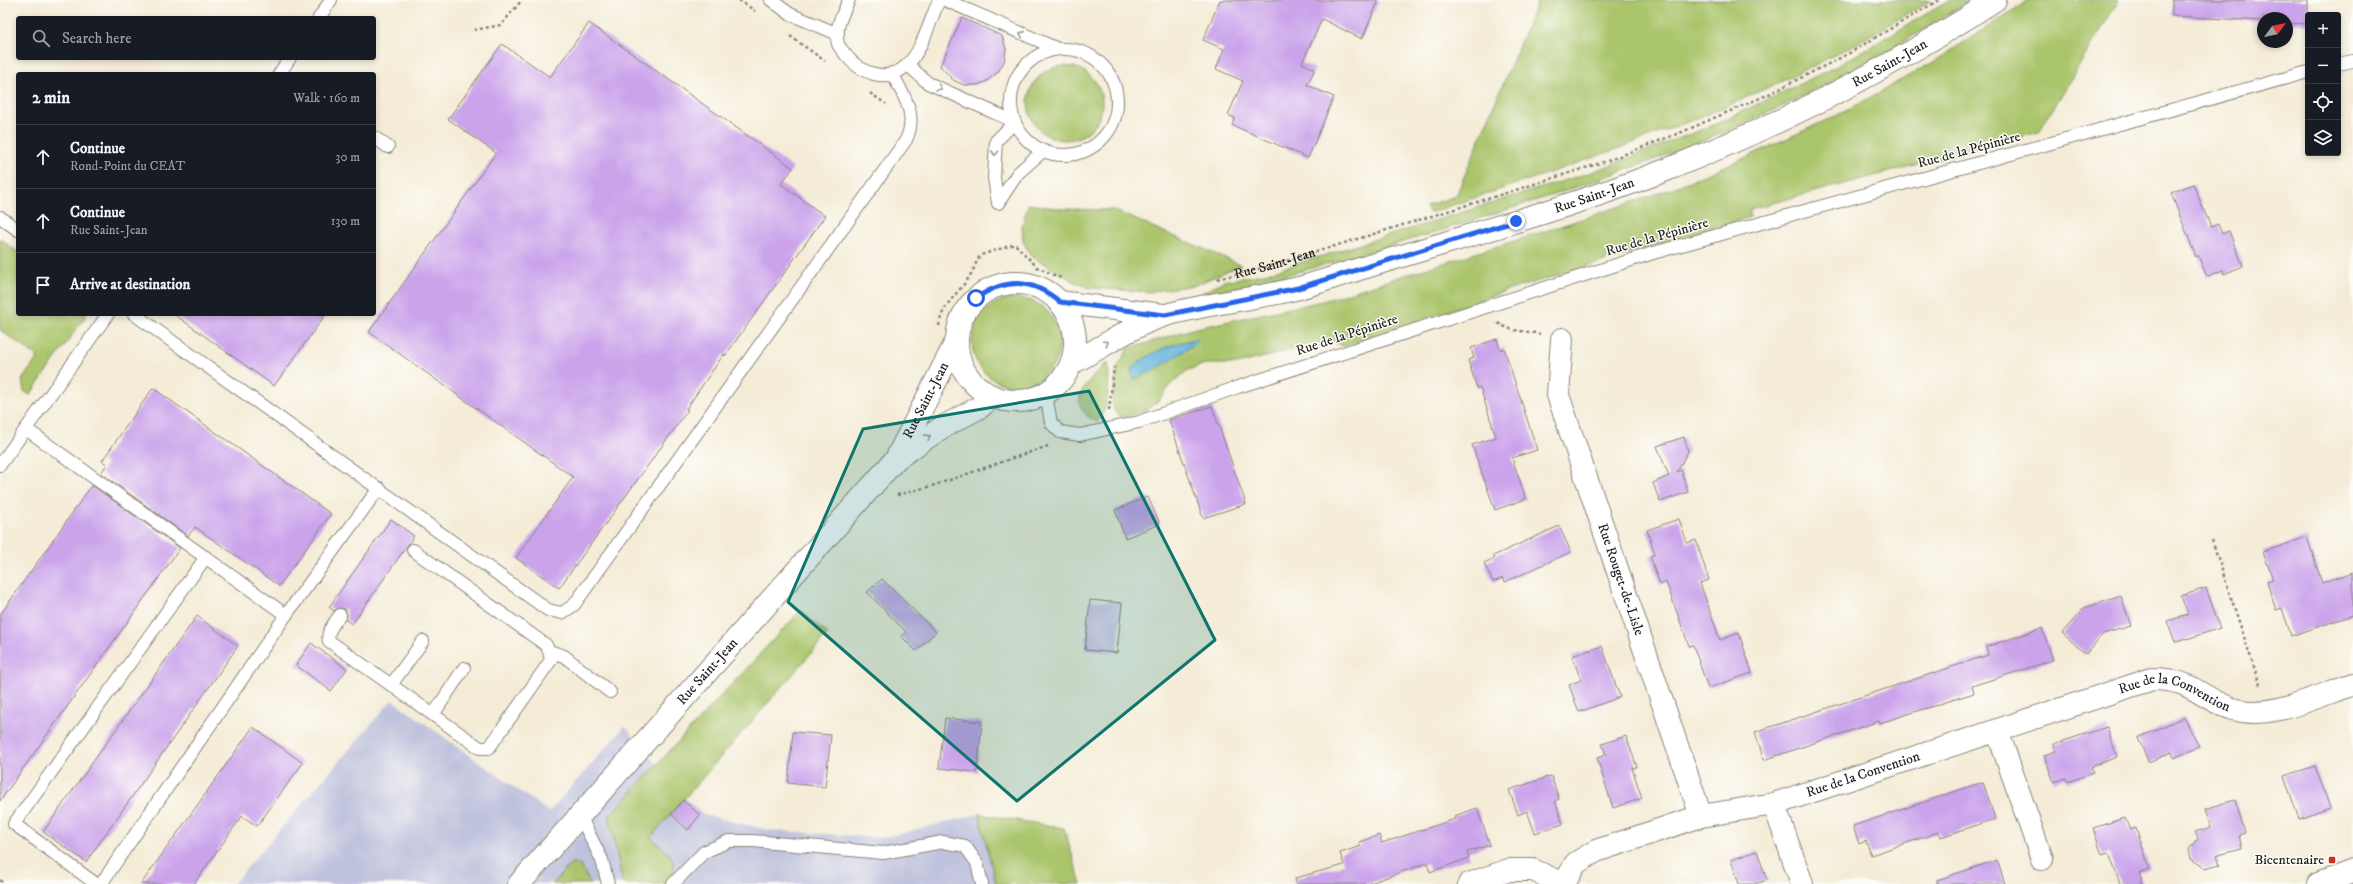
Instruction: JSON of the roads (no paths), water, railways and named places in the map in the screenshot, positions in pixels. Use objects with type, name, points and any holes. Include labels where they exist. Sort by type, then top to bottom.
[{"type":"street","name":"Rue Saint-Jean","points":[[1072,363],[1094,352],[1117,336],[1165,315],[1298,288],[1516,221],[1664,170],[1746,137],[1832,96],[1901,59],[1995,0]]},
{"type":"street","points":[[1005,284],[1027,284],[1048,292],[1060,302],[1069,315],[1075,330],[1076,347],[1072,363],[1062,381],[1046,394],[1029,401],[1010,402],[991,397],[973,383],[960,364],[956,342],[959,326],[965,311],[976,298],[989,289],[1005,284]]},
{"type":"street","name":"Rue Saint-Jean","points":[[1060,302],[1165,315]]},
{"type":"street","name":"Rue Rouget-de-Lisle","points":[[1562,340],[1558,395],[1701,816]]},
{"type":"street","name":"Rue Saint-Jean","points":[[896,459],[956,342]]},
{"type":"street","name":"Rue Saint-Jean","points":[[519,884],[896,459],[941,428],[980,406],[991,397]]},
{"type":"street","name":"Rue de la Convention","points":[[1469,884],[1509,870],[1533,870],[1563,884],[1576,863],[1596,851],[1701,816],[1774,804],[2152,679],[2170,679],[2191,686],[2230,708],[2250,712],[2269,712],[2353,684]]},
{"type":"street","points":[[1997,730],[2042,859]]},
{"type":"street","points":[[1774,804],[1802,884]]},
{"type":"street","points":[[2318,884],[2353,871]]},
{"type":"lane","points":[[319,16],[331,0]]},
{"type":"lane","points":[[771,0],[790,14],[838,34]]},
{"type":"lane","points":[[849,0],[838,26],[838,44],[853,64],[871,75],[892,73],[908,66],[916,52],[939,0]]},
{"type":"lane","points":[[945,0],[1058,49],[1072,50],[1085,54],[1107,70],[1114,83],[1117,96],[1117,110],[1113,124],[1106,135],[1096,145],[1084,152],[1056,155],[1043,151],[1031,144],[1021,134],[1015,122],[1011,108],[1015,81],[1022,69],[1032,60],[1044,53],[1058,49]]},
{"type":"lane","points":[[282,72],[289,60]]},
{"type":"lane","points":[[2341,63],[2353,61]]},
{"type":"lane","points":[[908,66],[928,83],[1015,122]]},
{"type":"lane","points":[[137,316],[548,610],[562,613],[574,605],[906,140],[912,128],[910,114],[892,73]]},
{"type":"lane","name":"Rue de la Pépinière","points":[[1046,394],[1051,423],[1060,432],[1080,436],[1108,428],[1139,422],[1253,382],[1653,253],[2305,73]]},
{"type":"lane","points":[[1015,122],[996,142],[994,178],[998,203],[1018,173],[1043,151]]},
{"type":"lane","points":[[376,139],[388,147]]},
{"type":"lane","points":[[0,217],[16,229]]},
{"type":"lane","points":[[0,465],[107,316]]},
{"type":"lane","points":[[26,429],[286,615]]},
{"type":"lane","points":[[101,884],[286,615],[379,488]]},
{"type":"lane","points":[[340,615],[327,636],[329,641],[480,748],[489,748],[551,660],[550,651],[546,645],[413,550]]},
{"type":"lane","points":[[96,884],[14,824],[206,557]]},
{"type":"lane","points":[[391,685],[423,641]]},
{"type":"lane","points":[[550,651],[564,656],[610,692]]},
{"type":"lane","points":[[433,715],[464,668]]},
{"type":"lane","points":[[580,816],[602,860],[608,884]]},
{"type":"lane","points":[[673,884],[704,852],[729,841],[753,841],[883,853],[943,842],[965,846],[977,863],[982,884]]},
{"type":"water","points":[[1197,339],[1198,342],[1153,371],[1134,379],[1131,370],[1145,358],[1161,349]]},
{"type":"place","name":"Bicentenaire","points":[[2332,860]]}]
